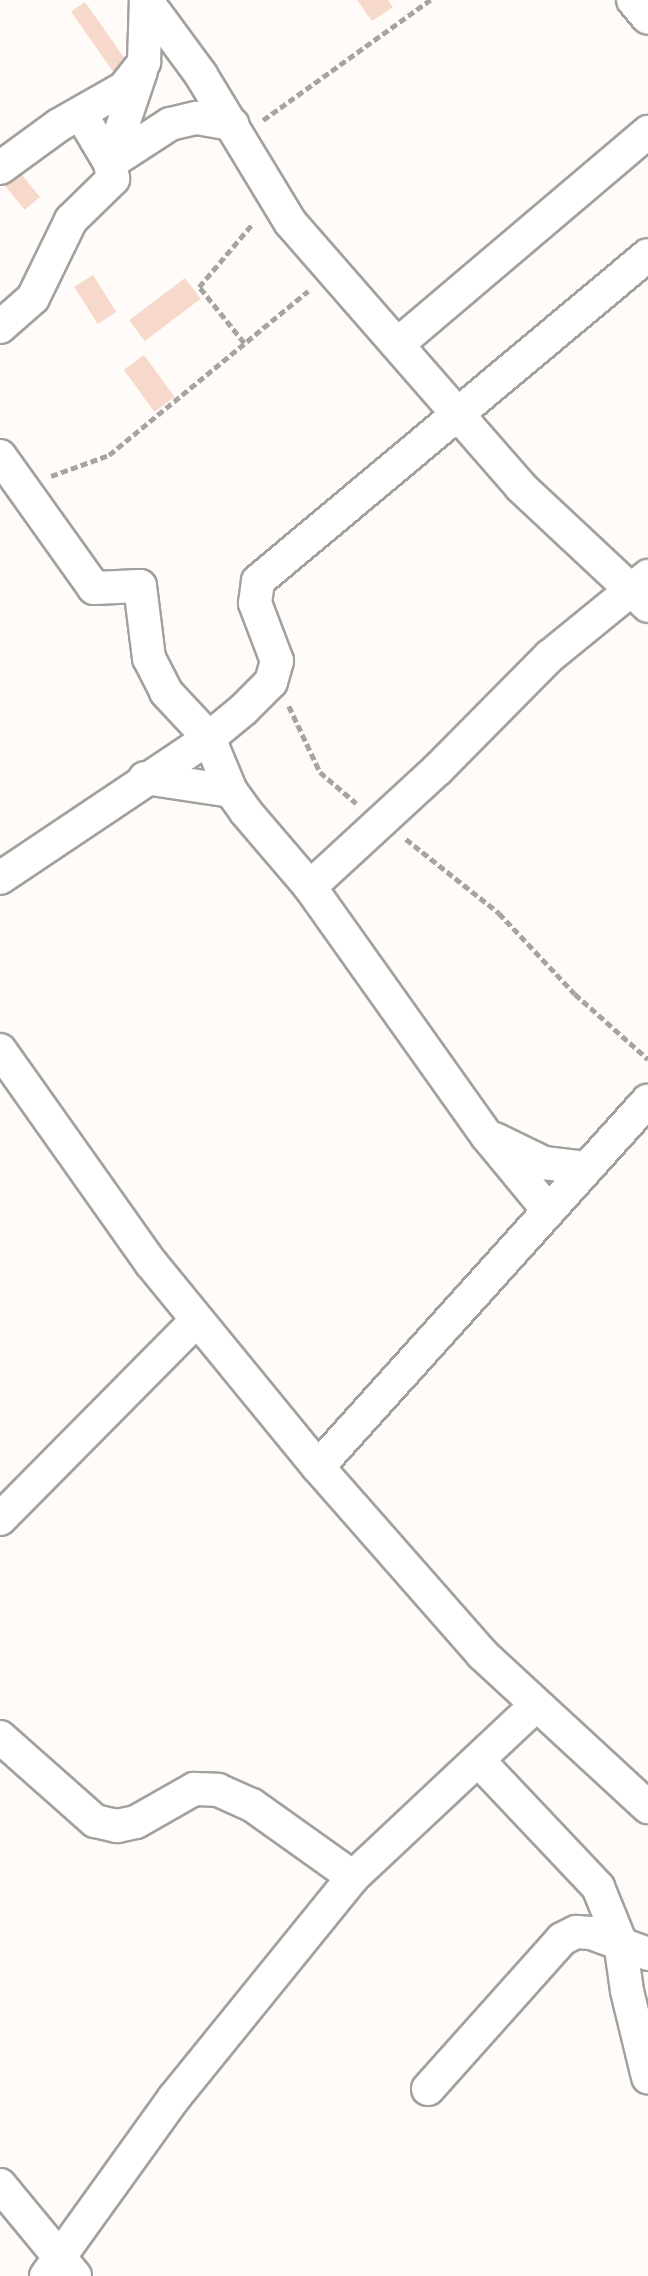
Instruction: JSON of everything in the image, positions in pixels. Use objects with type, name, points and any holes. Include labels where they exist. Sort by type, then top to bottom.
[{"type":"street","points":[[110,163],[144,62],[146,0]]},
{"type":"street","points":[[146,0],[232,124],[290,222],[520,487],[642,591],[550,656],[382,821],[310,887]]},
{"type":"street","points":[[633,0],[648,18]]},
{"type":"street","points":[[0,168],[59,125],[82,116],[124,88],[144,62]]},
{"type":"street","points":[[0,327],[33,298],[71,220],[113,179],[110,163],[82,116]]},
{"type":"street","points":[[110,163],[170,124],[197,118],[232,124]]},
{"type":"street","points":[[398,344],[648,132]]},
{"type":"street","points":[[0,878],[145,778],[209,738],[271,682],[277,661],[255,603],[258,581],[455,413],[648,255]]},
{"type":"street","points":[[0,456],[94,588],[140,586],[155,675],[209,738],[231,791],[310,887],[487,1136],[548,1210]]},
{"type":"street","points":[[145,778],[231,791]]},
{"type":"street","points":[[0,1050],[9,1083],[197,1320],[318,1467],[482,1654],[648,1807]]},
{"type":"street","points":[[318,1467],[648,1101]]},
{"type":"street","points":[[487,1136],[544,1163],[586,1168]]},
{"type":"street","points":[[0,1519],[197,1320]]},
{"type":"street","points":[[0,2185],[60,2269],[181,2088],[353,1877],[536,1705]]},
{"type":"street","points":[[0,1737],[95,1821],[117,1826],[136,1822],[194,1789],[218,1790],[252,1805],[353,1877]]},
{"type":"street","points":[[478,1760],[598,1887],[620,1941],[626,1991],[648,2077]]},
{"type":"street","points":[[428,2089],[562,1939],[576,1932],[620,1941],[648,1954]]},
{"type":"path","points":[[28,494],[77,463],[109,455],[333,272]]},
{"type":"path","points":[[271,682],[289,705],[320,772],[334,788],[382,821],[499,913],[575,994],[648,1059]]},
{"type":"building","points":[[357,0],[388,0],[393,7],[372,21]]},
{"type":"building","points":[[85,2],[127,63],[114,72],[71,12]]},
{"type":"building","points":[[18,170],[40,197],[24,210],[2,183]]},
{"type":"building","points":[[93,275],[116,312],[98,324],[74,287]]},
{"type":"building","points":[[185,278],[201,299],[145,341],[129,320]]},
{"type":"building","points":[[144,355],[175,397],[154,412],[124,370]]}]
